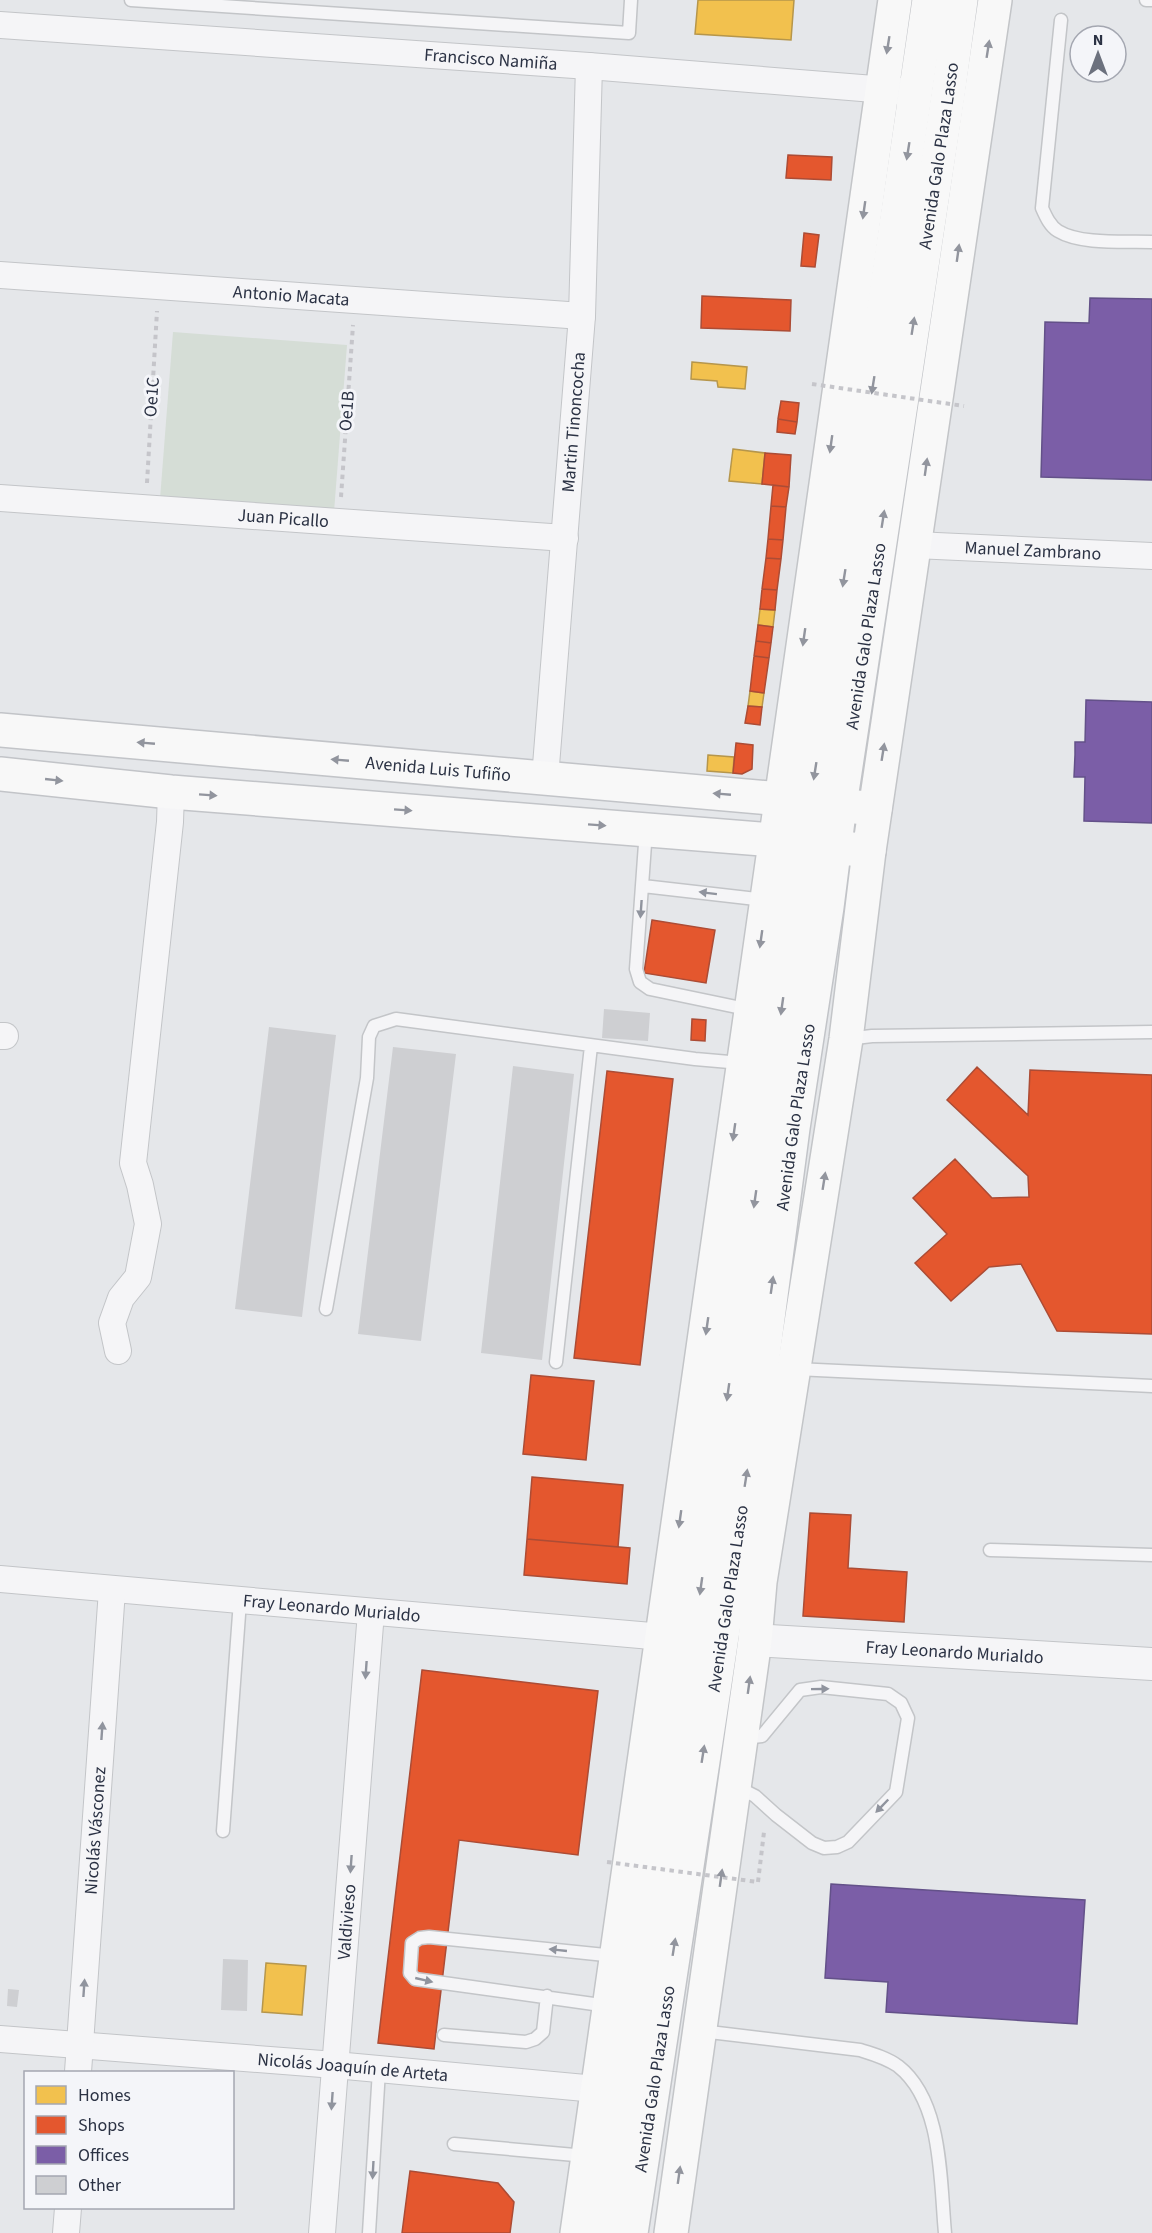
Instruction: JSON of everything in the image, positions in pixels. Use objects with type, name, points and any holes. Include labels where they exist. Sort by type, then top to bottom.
[{"type":"main road","name":"Avenida Galo Plaza Lasso","points":[[605,2233],[679,1740],[805,844],[881,89],[895,0]]},
{"type":"main road","name":"Avenida Galo Plaza Lasso","points":[[929,0],[932,94]]},
{"type":"main road","name":"Avenida Galo Plaza Lasso","points":[[631,2233],[752,1440],[793,1128],[827,907],[805,844],[810,802],[932,94],[961,0]]},
{"type":"main road","name":"Avenida Galo Plaza Lasso","points":[[671,2233],[742,1738],[760,1582],[846,1039],[868,851],[995,0]]},
{"type":"main road","name":"Avenida Luis Tufiño","points":[[0,730],[875,809]]},
{"type":"main road","points":[[0,774],[171,792],[646,829],[868,851]]},
{"type":"main road","name":"Avenida Galo Plaza Lasso","points":[[577,2233],[766,900],[805,844]]},
{"type":"street","name":"Francisco Namiña","points":[[0,25],[589,66],[980,98]]},
{"type":"street","name":"Martin Tinoncocha","points":[[545,778],[582,316],[589,66]]},
{"type":"street","name":"Antonio Macata","points":[[0,275],[582,316]]},
{"type":"street","name":"Juan Picallo","points":[[0,498],[565,538]]},
{"type":"street","name":"Manuel Zambrano","points":[[915,545],[1152,556]]},
{"type":"street","points":[[118,1351],[112,1323],[121,1298],[138,1277],[148,1224],[133,1163],[170,822],[171,792]]},
{"type":"street","name":"Fray Leonardo Murialdo","points":[[0,1579],[663,1637]]},
{"type":"street","name":"Nicolás Vásconez","points":[[78,2071],[112,1590]]},
{"type":"street","name":"Valdivieso","points":[[322,2233],[370,1612]]},
{"type":"street","name":"Fray Leonardo Murialdo","points":[[755,1640],[1152,1664]]},
{"type":"street","name":"Nicolás Joaquín de Arteta","points":[[0,2039],[335,2065],[596,2089]]},
{"type":"street","points":[[66,2233],[68,2209]]},
{"type":"lane","points":[[131,0],[629,33],[631,0]]},
{"type":"lane","points":[[1146,0],[1152,0]]},
{"type":"lane","points":[[1061,20],[1042,208],[1048,222],[1057,231],[1077,239],[1152,242]]},
{"type":"lane","points":[[646,829],[636,969],[640,982],[650,989],[751,1010]]},
{"type":"lane","points":[[643,886],[766,900]]},
{"type":"lane","points":[[326,1309],[367,1078],[369,1037],[374,1026],[396,1019],[591,1046],[743,1063]]},
{"type":"lane","points":[[846,1039],[872,1036],[1152,1032]]},
{"type":"lane","points":[[556,1362],[591,1046]]},
{"type":"lane","points":[[794,1369],[1152,1386]]},
{"type":"lane","points":[[990,1550],[1152,1555]]},
{"type":"lane","points":[[223,1831],[240,1601]]},
{"type":"lane","points":[[734,1786],[755,1796],[812,1843],[824,1848],[837,1847],[848,1842],[896,1792],[908,1718],[901,1703],[888,1694],[821,1687],[800,1690],[762,1736],[742,1738]]},
{"type":"lane","points":[[609,2006],[415,1979],[410,1973],[412,1942],[429,1937],[616,1956]]},
{"type":"lane","points":[[444,2035],[526,2042],[535,2039],[543,2032],[547,1996]]},
{"type":"lane","points":[[700,2031],[860,2050],[883,2058],[898,2067],[912,2081],[926,2102],[936,2140],[945,2233]]},
{"type":"lane","points":[[369,2233],[379,2070]]},
{"type":"lane","points":[[454,2144],[587,2157]]},
{"type":"path","name":"Oe1C","points":[[145,507],[159,286]]},
{"type":"path","name":"Oe1B","points":[[339,523],[355,300]]},
{"type":"path","points":[[812,384],[964,406]]},
{"type":"path","points":[[607,1862],[758,1882]]},
{"type":"shaded area","points":[[173,332],[347,345],[333,525],[159,512]]},
{"type":"building: Homes","points":[[698,0],[794,0],[791,40],[695,34]]},
{"type":"building: Homes","points":[[692,362],[747,367],[745,389],[718,387],[717,381],[691,379]]},
{"type":"building: Homes","points":[[733,449],[765,453],[762,484],[729,481]]},
{"type":"building: Homes","points":[[760,609],[775,610],[773,627],[758,625]]},
{"type":"building: Homes","points":[[750,691],[764,693],[762,707],[748,706]]},
{"type":"building: Homes","points":[[708,755],[734,757],[733,773],[707,771]]},
{"type":"building: Homes","points":[[266,1963],[306,1966],[302,2015],[262,2012]]},
{"type":"building: Shops","points":[[788,155],[832,157],[831,180],[786,178]]},
{"type":"building: Shops","points":[[804,233],[819,235],[815,267],[801,266]]},
{"type":"building: Shops","points":[[702,296],[791,300],[790,331],[701,328]]},
{"type":"building: Shops","points":[[781,401],[799,403],[797,422],[778,419]]},
{"type":"building: Shops","points":[[778,419],[797,422],[795,434],[777,432]]},
{"type":"building: Shops","points":[[765,453],[791,455],[789,487],[762,484]]},
{"type":"building: Shops","points":[[773,485],[789,487],[786,507],[771,506]]},
{"type":"building: Shops","points":[[771,506],[786,507],[783,540],[768,539]]},
{"type":"building: Shops","points":[[768,539],[783,540],[781,559],[766,558]]},
{"type":"building: Shops","points":[[766,558],[781,559],[777,590],[762,589]]},
{"type":"building: Shops","points":[[762,589],[777,590],[775,610],[760,609]]},
{"type":"building: Shops","points":[[758,625],[773,627],[771,643],[756,641]]},
{"type":"building: Shops","points":[[756,641],[771,643],[769,658],[754,656]]},
{"type":"building: Shops","points":[[754,656],[769,658],[764,693],[750,691]]},
{"type":"building: Shops","points":[[748,706],[762,707],[760,725],[745,723]]},
{"type":"building: Shops","points":[[736,743],[753,745],[752,769],[742,774],[733,773]]},
{"type":"building: Shops","points":[[652,920],[715,930],[706,983],[644,973]]},
{"type":"building: Shops","points":[[692,1019],[706,1020],[705,1041],[691,1040]]},
{"type":"building: Shops","points":[[977,1067],[1028,1115],[1030,1070],[1152,1075],[1152,1334],[1057,1331],[1021,1264],[989,1267],[951,1301],[915,1263],[947,1234],[913,1198],[955,1159],[992,1198],[1029,1197],[1028,1176],[947,1100]]},
{"type":"building: Shops","points":[[607,1071],[673,1079],[640,1365],[574,1358]]},
{"type":"building: Shops","points":[[531,1375],[594,1381],[586,1460],[523,1454]]},
{"type":"building: Shops","points":[[532,1477],[623,1485],[618,1547],[527,1539]]},
{"type":"building: Shops","points":[[810,1513],[851,1515],[848,1568],[907,1572],[904,1622],[803,1616]]},
{"type":"building: Shops","points":[[527,1539],[630,1548],[627,1584],[524,1575]]},
{"type":"building: Shops","points":[[422,1670],[598,1691],[578,1855],[459,1840],[434,2049],[378,2043]]},
{"type":"building: Shops","points":[[410,2171],[498,2183],[514,2202],[510,2233],[402,2233]]},
{"type":"building: Offices","points":[[1090,298],[1152,299],[1152,480],[1041,477],[1045,322],[1089,323]]},
{"type":"building: Offices","points":[[1086,700],[1152,702],[1152,823],[1084,821],[1085,777],[1074,777],[1075,742],[1085,742]]},
{"type":"building: Offices","points":[[831,1884],[1085,1900],[1077,2024],[886,2012],[888,1982],[825,1978]]},
{"type":"building: Other","points":[[604,1009],[650,1013],[648,1041],[602,1038]]},
{"type":"building: Other","points":[[269,1027],[336,1035],[302,1317],[235,1309]]},
{"type":"building: Other","points":[[393,1047],[456,1054],[421,1341],[358,1334]]},
{"type":"building: Other","points":[[513,1066],[574,1074],[542,1360],[481,1353]]},
{"type":"building: Other","points":[[223,1959],[248,1960],[247,2011],[221,2010]]},
{"type":"building: Other","points":[[8,1989],[19,1990],[17,2007],[7,2006]]}]
